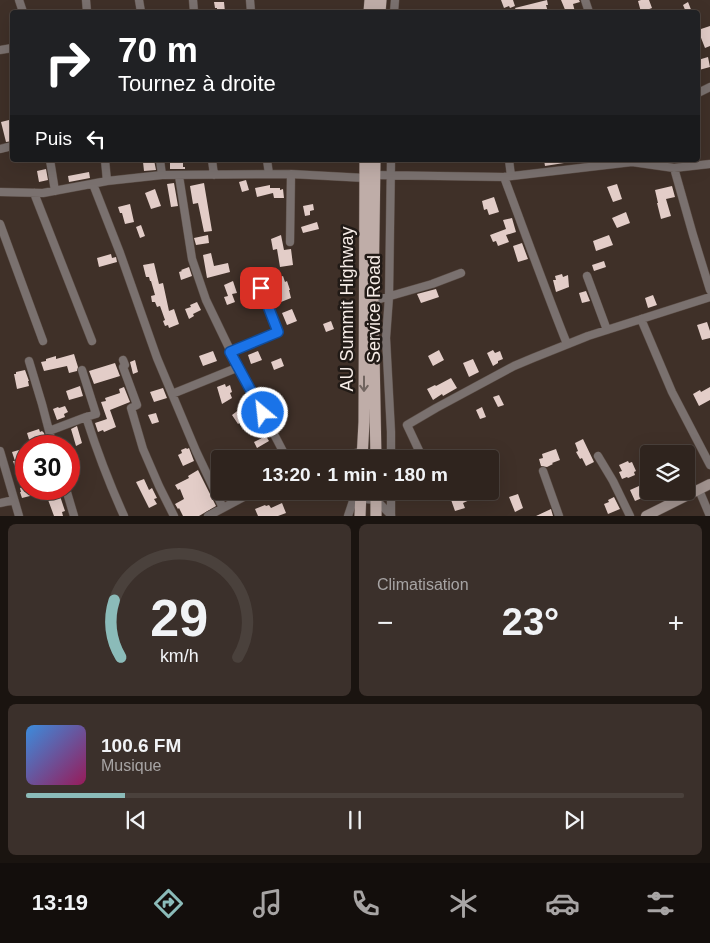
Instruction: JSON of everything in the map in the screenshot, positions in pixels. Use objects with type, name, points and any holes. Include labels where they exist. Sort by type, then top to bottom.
[{"type":"main road","points":[[370,10],[381,0]]},
{"type":"main road","name":"AU Summit Highway","points":[[366,162],[370,176],[376,450]]},
{"type":"main road","name":"AU Summit Highway","points":[[362,450],[370,176],[374,162]]},
{"type":"main road","points":[[360,516],[361,500]]},
{"type":"main road","points":[[376,500],[376,516]]},
{"type":"street","points":[[50,162],[55,191]]},
{"type":"street","points":[[105,162],[107,181]]},
{"type":"street","points":[[160,162],[162,175]]},
{"type":"street","points":[[212,162],[214,175]]},
{"type":"street","points":[[267,162],[269,174]]},
{"type":"street","name":"Service Road","points":[[391,162],[389,297],[386,338],[392,432],[391,450]]},
{"type":"street","points":[[508,162],[508,176],[528,241],[566,344]]},
{"type":"street","points":[[0,192],[43,193],[107,181],[162,175],[508,176],[624,162]]},
{"type":"street","points":[[638,162],[674,168],[710,164]]},
{"type":"street","points":[[674,168],[692,235],[710,290]]},
{"type":"street","points":[[290,174],[290,242]]},
{"type":"street","points":[[179,176],[192,259],[206,300],[230,352],[282,450]]},
{"type":"street","points":[[93,184],[120,253],[157,358],[196,451],[223,508]]},
{"type":"street","points":[[34,193],[92,341]]},
{"type":"street","points":[[0,224],[43,340]]},
{"type":"street","points":[[373,301],[461,273]]},
{"type":"street","points":[[587,276],[608,330]]},
{"type":"street","points":[[230,352],[278,332],[261,288]]},
{"type":"street","points":[[419,450],[407,425],[514,366],[566,344],[710,296]]},
{"type":"street","points":[[641,319],[672,392],[710,464]]},
{"type":"street","points":[[123,360],[125,365],[123,366],[137,405],[131,408],[142,449],[174,516]]},
{"type":"street","points":[[29,361],[50,435]]},
{"type":"street","points":[[172,394],[239,367]]},
{"type":"street","points":[[49,430],[96,414],[82,370]]},
{"type":"street","points":[[86,417],[98,454],[124,516]]},
{"type":"street","points":[[0,451],[19,516]]},
{"type":"street","points":[[598,456],[630,516]]},
{"type":"street","points":[[544,471],[559,516]]},
{"type":"street","points":[[652,514],[710,484]]},
{"type":"street","points":[[699,490],[710,516]]},
{"type":"street","points":[[0,503],[14,500]]},
{"type":"street","points":[[69,500],[74,516]]},
{"type":"street","points":[[208,516],[238,500]]},
{"type":"street","points":[[348,516],[353,500]]},
{"type":"street","points":[[380,500],[391,515]]},
{"type":"street","points":[[391,500],[391,515]]},
{"type":"building","points":[[501,0],[513,0],[515,6],[504,8]]},
{"type":"building","points":[[547,0],[548,5],[546,5],[547,10],[516,10],[515,8]]},
{"type":"building","points":[[561,0],[579,0],[580,2],[573,4],[574,10],[565,10]]},
{"type":"building","points":[[649,0],[652,8],[640,10],[638,1]]},
{"type":"building","points":[[214,2],[224,2],[225,10],[217,10]]},
{"type":"building","points":[[688,2],[691,10],[685,10],[683,5]]},
{"type":"building","points":[[710,26],[710,46],[705,48],[700,35],[700,29]]},
{"type":"building","points":[[708,57],[710,67],[700,70],[700,59]]},
{"type":"building","points":[[9,120],[10,141],[6,142],[1,122]]},
{"type":"building","points":[[143,162],[154,162],[156,170],[144,171]]},
{"type":"building","points":[[170,162],[183,162],[183,167],[185,167],[185,169],[170,169]]},
{"type":"building","points":[[544,162],[564,162],[564,163],[545,166]]},
{"type":"building","points":[[46,169],[48,180],[39,182],[37,171]]},
{"type":"building","points":[[89,172],[90,178],[69,182],[68,176]]},
{"type":"building","points":[[246,180],[249,190],[242,192],[239,182]]},
{"type":"building","points":[[174,183],[178,206],[171,207],[167,184]]},
{"type":"building","points":[[204,183],[212,231],[204,232],[198,203],[193,204],[190,186]]},
{"type":"building","points":[[617,184],[622,199],[613,202],[607,187]]},
{"type":"building","points":[[270,185],[270,188],[283,189],[284,198],[274,198],[273,193],[257,197],[255,188]]},
{"type":"building","points":[[672,186],[675,197],[666,199],[671,216],[661,219],[655,190]]},
{"type":"building","points":[[155,189],[161,206],[151,209],[145,193]]},
{"type":"building","points":[[494,197],[499,212],[489,215],[487,209],[484,210],[482,201]]},
{"type":"building","points":[[130,204],[134,222],[125,224],[118,207]]},
{"type":"building","points":[[313,204],[314,210],[310,211],[310,215],[305,216],[303,206]]},
{"type":"building","points":[[626,212],[630,223],[617,228],[612,218]]},
{"type":"building","points":[[512,218],[516,232],[506,235],[509,242],[498,246],[496,241],[493,242],[490,235],[506,229],[503,220]]},
{"type":"building","points":[[317,222],[319,229],[303,233],[301,227]]},
{"type":"building","points":[[141,225],[145,236],[140,238],[136,227]]},
{"type":"building","points":[[208,235],[209,243],[196,245],[194,238]]},
{"type":"building","points":[[281,235],[284,250],[291,249],[293,265],[280,267],[277,249],[273,250],[271,239]]},
{"type":"building","points":[[609,235],[613,245],[596,251],[593,241]]},
{"type":"building","points":[[522,243],[528,259],[518,262],[513,246]]},
{"type":"building","points":[[211,253],[214,266],[228,263],[230,272],[207,278],[203,255]]},
{"type":"building","points":[[111,254],[112,258],[116,257],[117,262],[99,267],[97,258]]},
{"type":"building","points":[[604,261],[606,267],[594,271],[592,265]]},
{"type":"building","points":[[154,263],[159,284],[163,283],[169,311],[174,309],[179,324],[169,328],[168,325],[165,326],[160,306],[157,307],[155,302],[152,302],[151,296],[155,295],[149,277],[146,277],[143,265]]},
{"type":"building","points":[[189,267],[192,276],[181,280],[179,272]]},
{"type":"building","points":[[562,274],[563,277],[568,275],[569,287],[556,292],[553,280],[556,280],[555,276]]},
{"type":"building","points":[[283,276],[285,282],[287,281],[291,298],[281,302],[272,280]]},
{"type":"building","points":[[233,281],[237,293],[232,294],[235,302],[227,305],[224,297],[228,296],[224,285]]},
{"type":"building","points":[[436,289],[439,297],[421,303],[417,294]]},
{"type":"building","points":[[586,291],[590,301],[582,303],[579,293]]},
{"type":"building","points":[[653,295],[657,305],[648,308],[645,298]]},
{"type":"building","points":[[197,302],[201,310],[193,314],[194,316],[189,319],[185,309]]},
{"type":"building","points":[[292,309],[297,321],[287,325],[282,313]]},
{"type":"building","points":[[331,321],[334,329],[326,332],[323,324]]},
{"type":"building","points":[[707,322],[710,338],[702,340],[697,325]]},
{"type":"building","points":[[439,350],[444,360],[433,366],[428,356]]},
{"type":"building","points":[[493,350],[495,353],[500,351],[503,359],[493,366],[487,353]]},
{"type":"building","points":[[213,351],[217,361],[203,366],[199,356]]},
{"type":"building","points":[[258,351],[262,360],[251,364],[248,355]]},
{"type":"building","points":[[74,354],[78,367],[77,371],[69,373],[67,366],[44,371],[41,362],[46,361],[46,359],[56,356],[56,359]]},
{"type":"building","points":[[281,358],[284,366],[274,370],[271,362]]},
{"type":"building","points":[[473,359],[479,372],[469,377],[463,363]]},
{"type":"building","points":[[135,360],[138,372],[133,374],[130,362]]},
{"type":"building","points":[[115,363],[120,376],[94,384],[89,371]]},
{"type":"building","points":[[25,370],[29,386],[17,389],[14,374]]},
{"type":"building","points":[[451,378],[457,388],[433,400],[427,389]]},
{"type":"building","points":[[225,384],[226,387],[230,385],[232,398],[222,404],[217,387]]},
{"type":"building","points":[[80,386],[83,396],[69,400],[66,391]]},
{"type":"building","points":[[124,387],[130,402],[110,410],[116,427],[104,432],[103,430],[98,432],[95,423],[107,419],[101,402],[106,401],[105,398],[120,393],[119,389]]},
{"type":"building","points":[[710,387],[710,400],[699,406],[693,394]]},
{"type":"building","points":[[163,388],[167,398],[154,402],[150,392]]},
{"type":"building","points":[[499,395],[504,405],[498,407],[493,397]]},
{"type":"building","points":[[65,406],[68,412],[64,414],[65,417],[57,420],[53,409]]},
{"type":"building","points":[[244,406],[245,408],[248,406],[253,413],[238,424],[232,415]]},
{"type":"building","points":[[482,407],[486,417],[480,419],[476,410]]},
{"type":"building","points":[[156,413],[159,422],[152,424],[148,415]]},
{"type":"building","points":[[77,426],[80,435],[73,435],[71,429]]},
{"type":"building","points":[[39,429],[44,435],[28,435],[27,433]]},
{"type":"building","points":[[266,436],[269,441],[257,448],[254,442]]},
{"type":"building","points":[[583,439],[594,462],[586,466],[576,452],[578,451],[575,443]]},
{"type":"building","points":[[189,448],[194,461],[183,466],[178,455],[182,453],[181,450]]},
{"type":"building","points":[[556,449],[560,460],[547,467],[541,466],[539,459],[543,458],[542,454]]},
{"type":"building","points":[[628,461],[629,463],[632,462],[636,471],[634,472],[635,475],[622,479],[619,472],[622,471],[619,465]]},
{"type":"building","points":[[198,470],[211,496],[211,500],[213,500],[216,506],[199,516],[183,516],[175,504],[184,499],[180,489],[178,490],[175,485],[189,478],[188,476]]},
{"type":"building","points":[[144,479],[149,490],[152,488],[157,498],[154,499],[157,504],[149,508],[136,482]]},
{"type":"building","points":[[639,486],[640,499],[635,501],[630,490]]},
{"type":"building","points":[[518,494],[523,508],[515,512],[509,497]]},
{"type":"building","points":[[614,497],[620,509],[608,514],[604,504]]},
{"type":"building","points":[[48,500],[61,500],[65,511],[62,512],[63,516],[54,516]]},
{"type":"building","points":[[451,500],[470,500],[463,503],[465,508],[455,511]]},
{"type":"building","points":[[282,503],[286,513],[278,516],[258,516],[255,509],[265,505],[269,505],[271,508]]},
{"type":"building","points":[[551,509],[553,516],[536,516]]},
{"type":"route","points":[[261,288],[278,332],[230,352],[263,413]]}]
